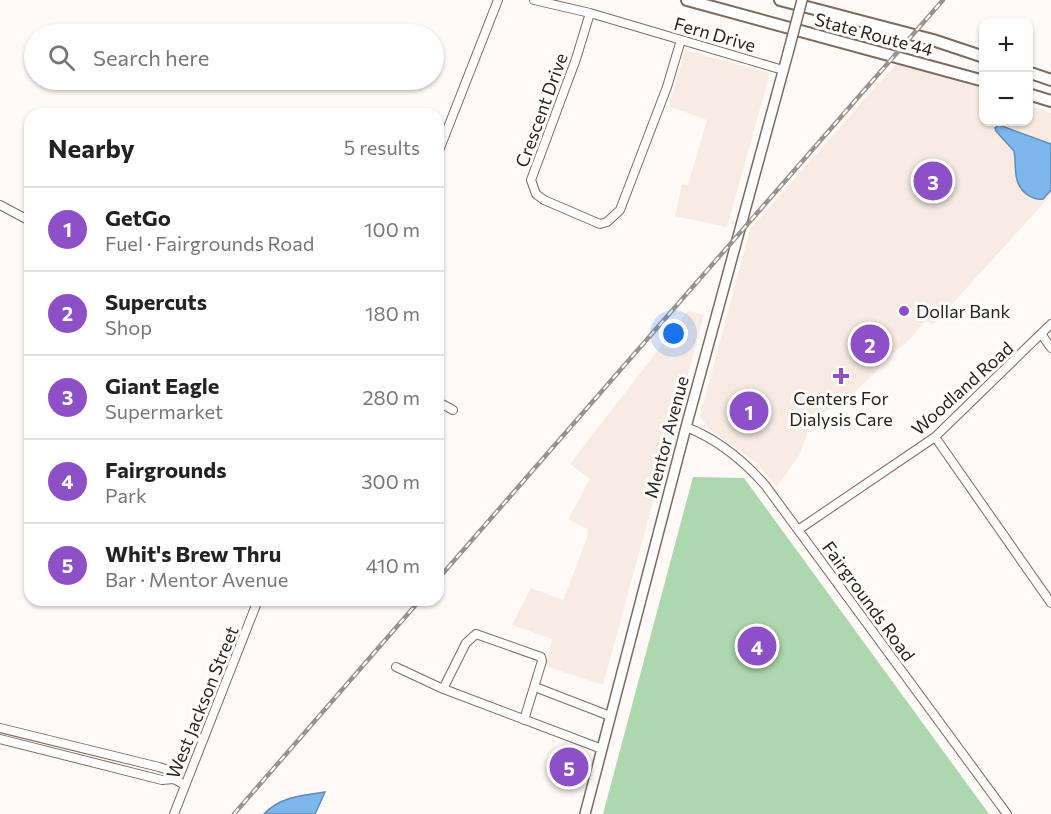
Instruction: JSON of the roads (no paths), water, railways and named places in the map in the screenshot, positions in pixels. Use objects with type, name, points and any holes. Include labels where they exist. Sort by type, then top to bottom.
[{"type":"highway","name":"State Route 44","points":[[687,0],[979,80]]},
{"type":"highway","name":"State Route 44","points":[[780,0],[933,40],[979,55]]},
{"type":"highway","points":[[1033,73],[1051,80]]},
{"type":"highway","points":[[1033,95],[1051,101]]},
{"type":"main road","name":"Mentor Avenue","points":[[585,814],[686,426],[802,0]]},
{"type":"street","points":[[444,138],[498,0]]},
{"type":"street","name":"Fern Drive","points":[[534,0],[590,13],[783,70]]},
{"type":"street","name":"Crescent Drive","points":[[590,13],[576,59],[531,180],[536,194],[544,200],[600,224],[607,222],[620,210],[667,87],[681,40]]},
{"type":"street","points":[[0,204],[24,218]]},
{"type":"street","name":"Woodland Road","points":[[798,530],[935,437],[1051,324]]},
{"type":"street","points":[[1042,335],[1051,348]]},
{"type":"street","points":[[444,405],[453,410]]},
{"type":"street","name":"Fairgrounds Road","points":[[686,426],[718,443],[753,471],[783,507],[1007,814]]},
{"type":"street","points":[[935,437],[1051,603]]},
{"type":"street","name":"West Jackson Street","points":[[174,814],[256,606]]},
{"type":"street","points":[[443,689],[466,643],[476,634],[541,657],[535,687],[524,720]]},
{"type":"street","points":[[396,667],[443,689],[602,750]]},
{"type":"street","points":[[535,687],[610,716]]},
{"type":"street","points":[[0,728],[159,767],[168,770],[174,779],[186,785]]},
{"type":"street","points":[[0,739],[162,780],[174,779]]},
{"type":"water","points":[[1002,126],[1051,144],[1051,190],[1043,199],[1031,197],[1021,188],[1017,178],[1014,151],[995,128]]},
{"type":"water","points":[[325,792],[315,814],[264,814],[284,800]]},
{"type":"railway","points":[[444,572],[943,0]]},
{"type":"railway","points":[[234,814],[415,606]]},
{"type":"place","name":"Giant Eagle","points":[[933,181]]},
{"type":"place","name":"Dollar Bank","points":[[904,311]]},
{"type":"place","name":"Supercuts","points":[[870,344]]},
{"type":"place","name":"Centers For Dialysis Care","points":[[841,376]]},
{"type":"place","name":"GetGo","points":[[749,411]]},
{"type":"place","name":"Fairgrounds","points":[[757,646]]},
{"type":"place","name":"Whit's Brew Thru","points":[[569,767]]}]
